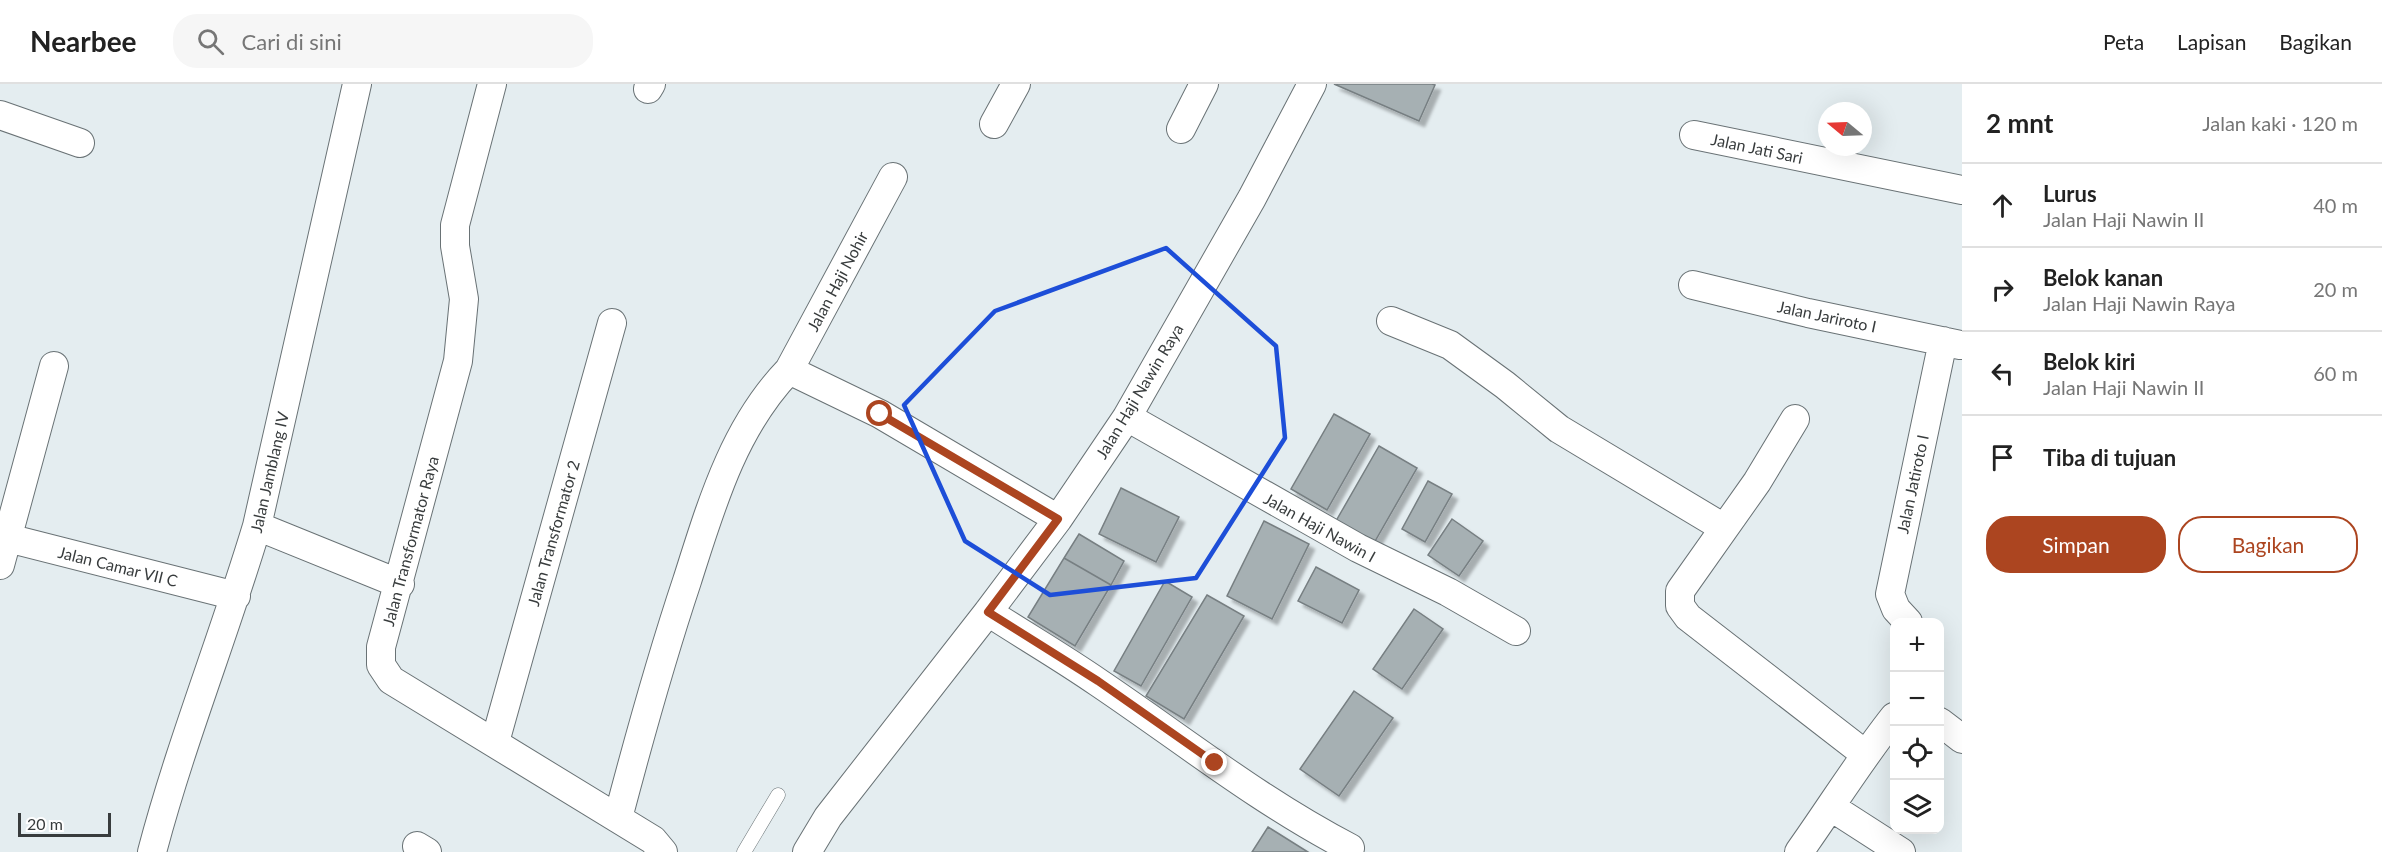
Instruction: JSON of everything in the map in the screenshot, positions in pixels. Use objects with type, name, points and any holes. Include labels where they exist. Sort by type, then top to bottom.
[{"type":"street","name":"Jalan Jamblang IV","points":[[152,852],[170,784],[236,596],[257,526],[357,84]]},
{"type":"street","name":"Jalan Transformator Raya","points":[[492,84],[455,225],[455,246],[464,299],[458,361],[400,584],[381,647],[381,664],[391,680],[653,840],[663,852]]},
{"type":"street","points":[[994,124],[1016,84]]},
{"type":"street","points":[[1181,129],[1204,84]]},
{"type":"street","name":"Jalan Haji Nawin Raya","points":[[807,852],[828,817],[1058,519],[1127,417],[1252,198],[1312,84]]},
{"type":"street","points":[[0,115],[80,143]]},
{"type":"street","name":"Jalan Jati Sari","points":[[1694,135],[1962,190]]},
{"type":"street","name":"Jalan Haji Nohir","points":[[618,818],[660,663],[714,497],[738,441],[784,376],[893,177]]},
{"type":"street","name":"Jalan Jariroto I","points":[[1693,285],[1808,313],[1952,343]]},
{"type":"street","points":[[1391,321],[1449,345],[1559,429],[1724,528]]},
{"type":"street","name":"Jalan Transformator 2","points":[[495,742],[612,323]]},
{"type":"street","name":"Jalan Jatiroto I","points":[[1904,618],[1896,609],[1890,594],[1952,343]]},
{"type":"street","points":[[0,565],[4,537],[54,366]]},
{"type":"street","points":[[784,376],[880,414],[1058,519]]},
{"type":"street","name":"Jalan Haji Nawin I","points":[[1127,417],[1358,548],[1448,592],[1516,631]]},
{"type":"street","points":[[1795,418],[1757,482],[1680,591],[1680,606],[1688,617],[1865,754]]},
{"type":"street","points":[[257,526],[400,584]]},
{"type":"street","name":"Jalan Camar VII C","points":[[4,537],[236,596]]},
{"type":"street","points":[[988,612],[1098,681],[1284,811],[1350,849]]},
{"type":"street","points":[[1799,852],[1865,754],[1890,722]]},
{"type":"street","points":[[1944,725],[1962,739]]},
{"type":"street","points":[[1831,807],[1901,852]]},
{"type":"lane","points":[[744,852],[778,795]]},
{"type":"highlighted area","points":[[1166,248],[1276,346],[1285,438],[1196,578],[1050,595],[965,541],[904,405],[995,311]]},
{"type":"building","points":[[1334,84],[1432,84],[1435,85],[1419,121]]},
{"type":"building","points":[[1334,414],[1370,434],[1327,510],[1291,489]]},
{"type":"building","points":[[1379,446],[1417,468],[1374,543],[1336,521]]},
{"type":"building","points":[[1428,481],[1452,494],[1425,542],[1402,529]]},
{"type":"building","points":[[1121,488],[1179,517],[1156,562],[1099,534]]},
{"type":"building","points":[[1452,519],[1483,541],[1459,576],[1428,555]]},
{"type":"building","points":[[1264,521],[1309,544],[1272,619],[1227,596]]},
{"type":"building","points":[[1079,534],[1124,561],[1111,585],[1064,558]]},
{"type":"building","points":[[1064,558],[1111,585],[1075,646],[1028,617]]},
{"type":"building","points":[[1316,567],[1359,590],[1342,623],[1298,601]]},
{"type":"building","points":[[1165,581],[1192,597],[1141,686],[1114,671]]},
{"type":"building","points":[[1207,595],[1244,616],[1184,719],[1146,696]]},
{"type":"building","points":[[1414,609],[1443,629],[1402,689],[1373,669]]},
{"type":"building","points":[[1354,691],[1393,718],[1339,796],[1300,769]]},
{"type":"building","points":[[1268,827],[1308,852],[1252,852]]},
{"type":"route","points":[[880,414],[1058,519],[988,612],[1098,681],[1215,763]]}]
